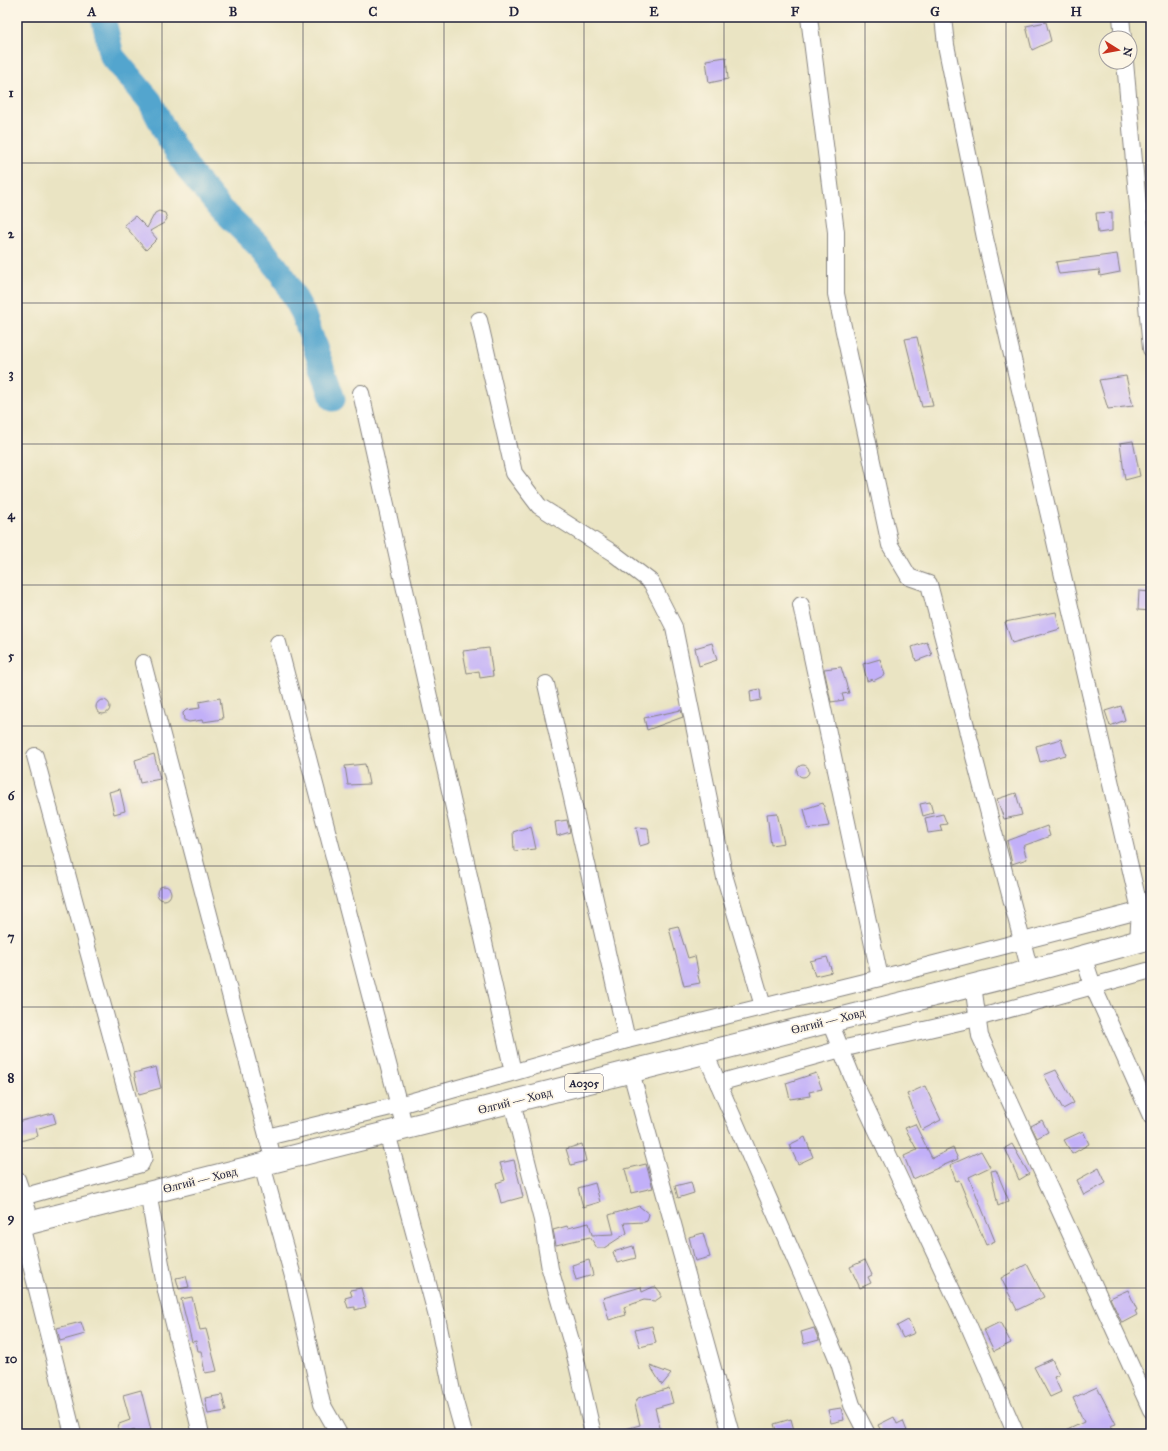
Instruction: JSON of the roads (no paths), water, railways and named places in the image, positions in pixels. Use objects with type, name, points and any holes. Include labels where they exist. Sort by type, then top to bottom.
[{"type":"highway","name":"Өлгий — Ховд","points":[[23,1225],[705,1053],[829,1020],[1030,971],[1144,940]]},
{"type":"street","points":[[809,17],[836,232],[836,294],[890,545],[909,578],[929,584],[1030,971]]},
{"type":"street","points":[[943,17],[946,45],[985,238],[1146,909],[1144,940]]},
{"type":"street","points":[[1121,17],[1122,30]]},
{"type":"street","points":[[1126,70],[1151,349]]},
{"type":"street","points":[[479,320],[514,473],[539,506],[613,553],[651,582],[674,627],[725,878],[763,1006]]},
{"type":"street","points":[[361,393],[513,1072]]},
{"type":"street","points":[[801,605],[880,978]]},
{"type":"street","points":[[278,643],[399,1106],[396,1131],[452,1392],[464,1434]]},
{"type":"street","points":[[142,663],[267,1137],[268,1163],[322,1404],[339,1434]]},
{"type":"street","points":[[546,684],[627,1040]]},
{"type":"street","points":[[22,1196],[141,1164],[144,1157],[35,756]]},
{"type":"street","points":[[267,1137],[399,1106],[627,1040],[880,978],[1146,909]]},
{"type":"street","points":[[1083,956],[1092,986],[1151,1116]]},
{"type":"street","points":[[718,1083],[841,1049],[977,1018],[1151,970]]},
{"type":"street","points":[[973,985],[980,1036],[1151,1410]]},
{"type":"street","points":[[829,1020],[856,1086],[968,1324],[1016,1434]]},
{"type":"street","points":[[705,1053],[809,1291],[839,1363],[852,1405],[867,1434]]},
{"type":"street","points":[[630,1072],[731,1434]]},
{"type":"street","points":[[512,1102],[542,1220],[550,1269],[574,1351],[593,1434]]},
{"type":"street","points":[[17,1179],[22,1196],[23,1225],[73,1434]]},
{"type":"street","points":[[148,1193],[166,1291],[185,1375],[201,1434]]},
{"type":"waterway","points":[[103,17],[112,56],[150,101],[169,139],[190,172],[220,208],[263,250],[283,276],[303,313],[333,399]]}]
